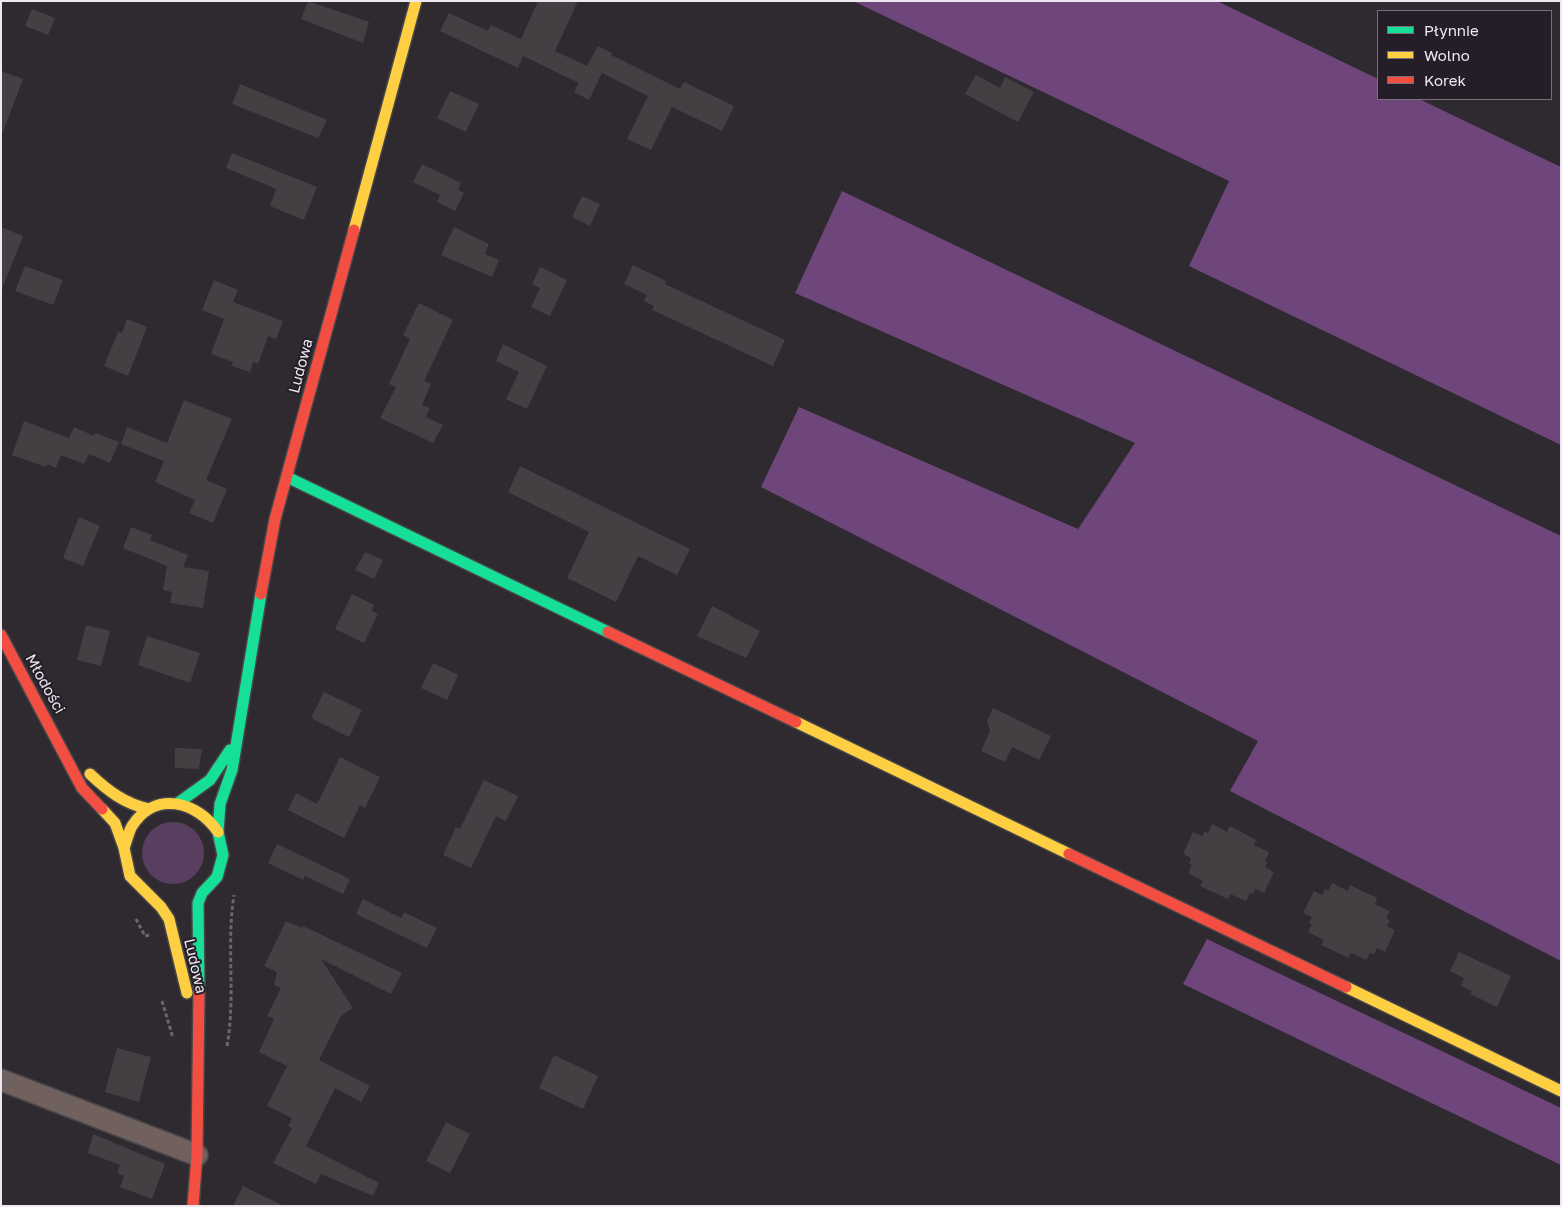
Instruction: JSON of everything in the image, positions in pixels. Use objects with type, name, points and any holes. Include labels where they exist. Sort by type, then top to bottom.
[{"type":"street","name":"Ludowa","points":[[193,1206],[197,1155],[200,1048],[196,916],[202,893],[217,876],[223,855],[218,832],[220,804],[232,770],[235,742],[275,519],[416,1]]},
{"type":"street","points":[[286,477],[1561,1091]]},
{"type":"street","name":"Młodości","points":[[1,635],[62,746],[82,788],[114,823],[124,848]]},
{"type":"street","name":"Ludowa","points":[[178,804],[210,780],[235,742]]},
{"type":"street","name":"Młodości","points":[[62,746],[114,796],[131,806],[150,810]]},
{"type":"street","name":"Ludowa","points":[[200,1048],[169,919],[130,876],[124,848],[132,826],[150,810],[163,804],[178,804],[195,808],[209,818],[218,832]]},
{"type":"street","points":[[184,899],[202,893]]},
{"type":"street","points":[[150,896],[167,900]]},
{"type":"street","points":[[1,1080],[197,1155]]},
{"type":"path","points":[[160,995],[175,1044]]},
{"type":"shaded area","points":[[853,1],[1217,1],[1377,79],[1377,100],[1421,100],[1561,167],[1561,445],[1189,266],[1229,181]]},
{"type":"shaded area","points":[[842,191],[1561,536],[1561,961],[1230,791],[1258,741],[761,487],[799,407],[1078,529],[1135,443],[795,293]]},
{"type":"shaded area","points":[[167,822],[179,822],[195,831],[202,841],[204,853],[202,865],[195,875],[179,884],[167,884],[156,879],[147,870],[142,859],[142,847],[147,836],[156,827]]},
{"type":"shaded area","points":[[1207,939],[1561,1108],[1561,1165],[1183,984]]},
{"type":"building","points":[[308,1],[369,22],[363,43],[301,19]]},
{"type":"building","points":[[538,1],[578,1],[555,51],[587,66],[598,46],[612,53],[611,55],[680,89],[684,82],[734,106],[722,131],[672,107],[651,150],[627,139],[648,96],[602,73],[589,100],[574,92],[579,83],[523,56],[518,68],[440,31],[449,13],[488,31],[491,25],[521,39]]},
{"type":"building","points":[[32,9],[55,18],[48,35],[25,26]]},
{"type":"building","points":[[1,71],[23,79],[3,132],[1,132]]},
{"type":"building","points":[[976,75],[1000,88],[1005,77],[1034,92],[1018,122],[965,94]]},
{"type":"building","points":[[240,84],[327,120],[318,138],[232,104]]},
{"type":"building","points":[[450,91],[479,104],[466,132],[437,118]]},
{"type":"building","points":[[232,153],[317,187],[304,220],[270,206],[276,189],[226,168]]},
{"type":"building","points":[[422,164],[461,183],[458,190],[464,193],[455,211],[437,202],[440,195],[413,182]]},
{"type":"building","points":[[582,196],[600,204],[590,226],[572,217]]},
{"type":"building","points":[[1,227],[23,236],[2,289],[1,289]]},
{"type":"building","points":[[454,227],[489,244],[485,254],[499,260],[492,277],[441,255]]},
{"type":"building","points":[[633,265],[666,281],[665,284],[785,340],[773,366],[652,310],[654,306],[644,301],[647,295],[624,284]]},
{"type":"building","points":[[25,266],[63,280],[53,305],[15,291]]},
{"type":"building","points":[[540,267],[567,280],[550,316],[531,307],[540,288],[532,284]]},
{"type":"building","points":[[214,280],[238,290],[233,302],[283,321],[276,339],[268,336],[258,364],[253,362],[250,372],[232,366],[233,362],[211,354],[224,319],[202,310]]},
{"type":"building","points":[[419,303],[453,320],[424,381],[431,384],[422,405],[430,408],[426,417],[443,425],[433,443],[380,418],[396,387],[389,384],[410,339],[403,335]]},
{"type":"building","points":[[127,319],[147,327],[128,376],[104,366],[118,332],[122,333]]},
{"type":"building","points":[[503,344],[547,366],[527,409],[506,399],[519,372],[496,361]]},
{"type":"building","points":[[184,400],[232,419],[206,480],[227,489],[213,523],[189,513],[195,500],[155,482],[164,461],[121,444],[127,427],[167,443]]},
{"type":"building","points":[[24,421],[69,438],[74,427],[94,436],[95,433],[119,442],[110,463],[89,454],[84,464],[61,455],[56,468],[47,464],[46,467],[12,455]]},
{"type":"building","points":[[520,466],[690,549],[677,575],[638,556],[616,602],[567,578],[589,532],[508,492]]},
{"type":"building","points":[[79,517],[100,526],[83,566],[63,558]]},
{"type":"building","points":[[131,527],[152,535],[150,540],[188,555],[183,567],[209,571],[203,608],[170,603],[172,592],[163,590],[167,566],[123,548]]},
{"type":"building","points":[[365,552],[383,560],[374,579],[355,570]]},
{"type":"building","points":[[352,594],[374,605],[372,611],[378,614],[364,643],[335,629]]},
{"type":"building","points":[[712,606],[760,631],[746,658],[697,636]]},
{"type":"building","points":[[86,625],[110,631],[101,666],[77,660]]},
{"type":"building","points":[[147,636],[200,653],[190,683],[138,665]]},
{"type":"building","points":[[433,663],[458,675],[447,700],[421,688]]},
{"type":"building","points":[[324,692],[362,710],[349,737],[311,718]]},
{"type":"building","points":[[993,708],[1051,736],[1039,760],[1012,747],[1005,762],[981,751],[990,731],[987,721]]},
{"type":"building","points":[[175,748],[202,749],[199,769],[175,768]]},
{"type":"building","points":[[340,757],[380,777],[365,808],[360,805],[344,838],[288,810],[296,793],[317,804]]},
{"type":"building","points":[[484,780],[518,796],[506,821],[496,816],[471,868],[443,855],[456,827],[460,829]]},
{"type":"building","points":[[1212,824],[1227,832],[1230,826],[1256,840],[1254,845],[1269,852],[1265,861],[1268,862],[1265,867],[1274,872],[1264,893],[1255,889],[1253,894],[1250,893],[1246,901],[1230,894],[1228,899],[1200,886],[1203,881],[1188,873],[1192,865],[1189,864],[1191,858],[1183,854],[1193,832],[1202,836],[1205,831],[1208,833]]},
{"type":"building","points":[[277,844],[350,879],[343,894],[305,876],[303,880],[268,863]]},
{"type":"building","points":[[1332,883],[1348,891],[1350,885],[1377,898],[1375,904],[1390,911],[1386,919],[1390,920],[1387,926],[1395,930],[1385,952],[1377,948],[1374,954],[1370,953],[1366,960],[1351,953],[1349,958],[1321,945],[1324,940],[1308,932],[1312,924],[1309,923],[1312,917],[1303,913],[1314,891],[1322,895],[1325,889],[1328,891]]},
{"type":"building","points":[[363,899],[401,918],[404,912],[437,928],[427,948],[356,914]]},
{"type":"building","points":[[286,921],[302,928],[303,926],[402,973],[391,994],[321,959],[353,1008],[341,1016],[319,1060],[370,1086],[361,1102],[335,1088],[306,1146],[379,1183],[373,1196],[321,1174],[316,1184],[273,1163],[292,1128],[288,1126],[292,1118],[267,1106],[287,1066],[259,1052],[274,1019],[267,1016],[281,988],[274,985],[277,972],[264,966]]},
{"type":"building","points":[[1459,952],[1511,976],[1497,1007],[1470,994],[1472,991],[1461,986],[1464,978],[1450,971]]},
{"type":"building","points":[[117,1048],[151,1057],[139,1102],[105,1092]]},
{"type":"building","points":[[554,1055],[598,1076],[583,1109],[539,1088]]},
{"type":"building","points":[[446,1122],[470,1134],[450,1173],[426,1161]]},
{"type":"building","points":[[93,1134],[165,1164],[152,1199],[120,1187],[124,1176],[117,1173],[120,1165],[88,1153]]},
{"type":"building","points":[[243,1186],[284,1206],[233,1206]]},
{"type":"traffic: fast","points":[[287,477],[608,632]]},
{"type":"traffic: fast","points":[[199,991],[198,903],[202,893],[217,877],[223,855],[218,832],[220,804],[232,770],[261,594]]},
{"type":"traffic: fast","points":[[178,803],[210,780],[230,750]]},
{"type":"traffic: slow","points":[[354,230],[416,1]]},
{"type":"traffic: slow","points":[[796,722],[1069,854]]},
{"type":"traffic: slow","points":[[90,774],[117,796],[132,804],[149,809]]},
{"type":"traffic: slow","points":[[124,848],[129,831],[141,815],[152,807],[164,804],[188,807],[209,821],[218,832]]},
{"type":"traffic: slow","points":[[102,809],[115,823],[124,848],[130,876],[161,907],[169,919],[187,993]]},
{"type":"traffic: slow","points":[[1346,987],[1561,1091]]},
{"type":"traffic: jam","points":[[261,594],[275,519],[354,230]]},
{"type":"traffic: jam","points":[[608,632],[796,722]]},
{"type":"traffic: jam","points":[[1,635],[82,788],[102,809]]},
{"type":"traffic: jam","points":[[1069,854],[1346,987]]},
{"type":"traffic: jam","points":[[193,1206],[197,1155],[199,991]]}]
